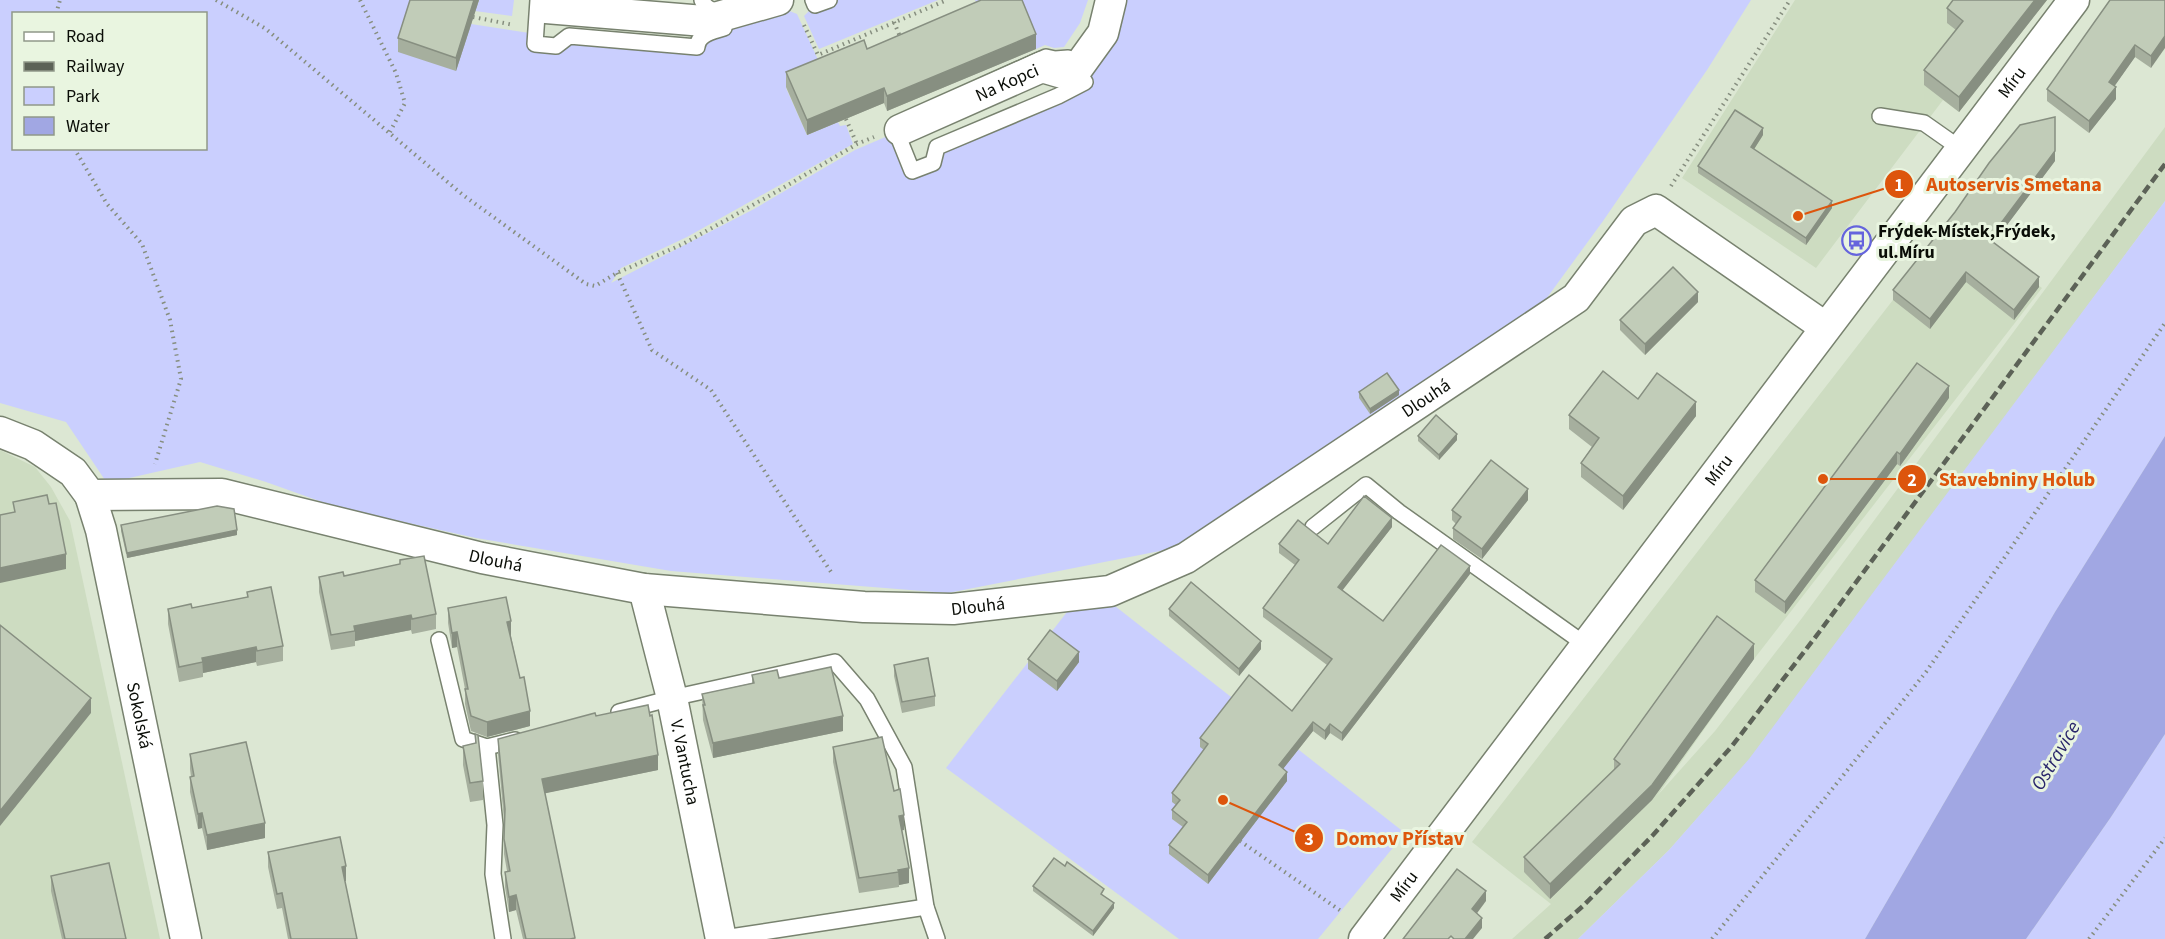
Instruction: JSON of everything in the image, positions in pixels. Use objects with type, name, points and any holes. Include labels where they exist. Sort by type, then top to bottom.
[{"type":"street","points":[[1077,69],[1103,33],[1111,0]]},
{"type":"street","name":"Míru","points":[[1364,939],[2074,0]]},
{"type":"street","points":[[542,4],[704,21],[711,8],[790,9]]},
{"type":"street","name":"Na Kopci","points":[[898,130],[1042,67],[1059,72],[1077,69]]},
{"type":"street","points":[[1656,210],[1825,327]]},
{"type":"street","name":"Dlouhá","points":[[90,495],[222,494],[482,558],[644,589],[864,607],[953,609],[1110,591],[1186,558],[1576,298],[1634,220],[1656,210]]},
{"type":"street","points":[[0,432],[33,445],[73,472],[90,495]]},
{"type":"street","name":"Sokolská","points":[[90,495],[101,530],[186,939]]},
{"type":"street","name":"V. Vantucha","points":[[644,589],[672,698],[720,939]]},
{"type":"lane","points":[[813,0],[815,5],[829,0]]},
{"type":"lane","points":[[898,130],[912,171],[933,163],[937,147],[1079,86],[1085,82],[1077,69]]},
{"type":"lane","points":[[1880,116],[1924,123],[1960,149]]},
{"type":"lane","points":[[1313,527],[1366,485],[1399,512],[1586,645]]},
{"type":"lane","points":[[439,640],[464,739],[488,747],[534,735]]},
{"type":"lane","points":[[603,717],[672,698],[835,663],[867,699],[904,768],[926,907],[937,939]]},
{"type":"lane","points":[[488,747],[495,825],[493,874],[503,939]]},
{"type":"lane","points":[[720,939],[926,907]]},
{"type":"path","points":[[216,0],[266,29],[463,195],[586,284],[595,286],[617,273],[693,238],[857,144],[898,130]]},
{"type":"path","points":[[360,0],[396,73],[405,103],[390,132]]},
{"type":"path","points":[[818,55],[947,0]]},
{"type":"path","points":[[1656,210],[1790,0]]},
{"type":"path","points":[[790,9],[821,63]]},
{"type":"path","points":[[473,17],[514,25]]},
{"type":"path","points":[[894,22],[904,48]]},
{"type":"path","points":[[846,119],[857,144]]},
{"type":"path","points":[[76,150],[108,204],[142,244],[170,320],[181,379],[146,494]]},
{"type":"path","points":[[617,273],[652,350],[711,390],[839,583]]},
{"type":"path","points":[[1712,939],[1926,672],[2165,323]]},
{"type":"path","points":[[2089,939],[2165,838]]},
{"type":"path","points":[[1240,841],[1341,911]]},
{"type":"shaded area","points":[[1795,0],[2047,0],[1959,112],[1943,100],[1816,268],[1682,178]]},
{"type":"shaded area","points":[[2165,127],[2165,201],[1749,760],[1669,850],[1578,939],[1512,939],[1551,904],[1472,842],[1931,251],[2000,257],[2042,288],[1754,659],[1657,796],[1715,731],[1802,618]]},
{"type":"shaded area","points":[[0,450],[35,467],[51,487],[70,521],[160,939],[0,939]]},
{"type":"green space","points":[[0,0],[415,0],[471,24],[536,34],[535,44],[569,36],[697,47],[702,36],[787,10],[797,14],[820,64],[786,88],[807,135],[838,122],[840,126],[846,125],[853,144],[687,237],[621,268],[611,283],[754,209],[855,150],[897,132],[912,171],[933,163],[937,147],[1085,82],[1104,57],[1115,35],[1126,0],[1751,0],[1707,70],[1603,221],[1530,321],[1170,549],[948,593],[671,571],[476,538],[336,507],[200,462],[107,483],[66,422],[0,403]]},
{"type":"green space","points":[[479,0],[514,0],[512,16],[475,11]]},
{"type":"green space","points":[[829,0],[938,0],[819,49],[804,16],[815,5]]},
{"type":"green space","points":[[975,0],[1016,0],[979,8]]},
{"type":"green space","points":[[1016,0],[1088,0],[1080,23],[1064,47],[1054,48],[1045,45],[1036,49]]},
{"type":"green space","points":[[2165,201],[2165,436],[2055,612],[1865,939],[1578,939],[1669,850],[1749,759]]},
{"type":"green space","points":[[1077,599],[1106,599],[1405,833],[1318,939],[1179,939],[946,768]]},
{"type":"green space","points":[[2165,734],[2165,939],[2026,939],[2111,817]]},
{"type":"water","name":"Ostravice","points":[[2165,436],[2165,734],[2111,817],[2026,939],[1865,939],[2055,612]]},
{"type":"building","points":[[410,0],[474,0],[456,58],[398,38]]},
{"type":"building","points":[[981,0],[1022,0],[1036,34],[887,96],[884,88],[807,120],[786,72],[864,40],[867,49]]},
{"type":"building","points":[[1953,0],[2035,0],[1959,97],[1924,70],[1963,21],[1947,8]]},
{"type":"building","points":[[2110,0],[2165,0],[2165,36],[2151,56],[2135,45],[2109,82],[2116,87],[2089,121],[2047,89]]},
{"type":"building","points":[[1735,110],[1763,128],[1751,147],[1832,201],[1806,238],[1698,166]]},
{"type":"building","points":[[2055,117],[2055,151],[1989,239],[2039,277],[2014,310],[1966,272],[1930,319],[1893,290],[2020,125]]},
{"type":"building","points":[[1673,267],[1698,292],[1645,344],[1620,320]]},
{"type":"building","points":[[1917,363],[1949,386],[1900,454],[1897,452],[1785,602],[1755,580]]},
{"type":"building","points":[[1603,371],[1638,399],[1657,373],[1696,402],[1623,496],[1581,463],[1599,438],[1569,415]]},
{"type":"building","points":[[1387,373],[1399,390],[1370,409],[1359,392]]},
{"type":"building","points":[[1436,415],[1457,434],[1439,455],[1418,436]]},
{"type":"building","points":[[1491,460],[1528,489],[1482,549],[1453,528],[1461,517],[1452,510]]},
{"type":"building","points":[[47,495],[49,504],[56,503],[66,554],[0,568],[0,515],[15,512],[13,502]]},
{"type":"building","points":[[1364,496],[1392,518],[1338,587],[1383,621],[1441,545],[1470,566],[1342,733],[1330,724],[1325,731],[1313,722],[1279,765],[1287,772],[1208,875],[1169,845],[1187,822],[1172,810],[1180,800],[1172,793],[1208,744],[1200,738],[1249,675],[1292,711],[1332,659],[1263,608],[1299,560],[1279,544],[1298,520],[1328,544]]},
{"type":"building","points":[[217,506],[234,509],[237,530],[127,553],[121,525]]},
{"type":"building","points":[[424,556],[436,614],[412,619],[411,615],[354,626],[355,631],[331,635],[319,577],[343,572],[344,576],[400,564],[400,560]]},
{"type":"building","points":[[1191,582],[1261,641],[1239,669],[1169,609]]},
{"type":"building","points":[[271,587],[283,646],[257,651],[256,647],[202,658],[203,662],[179,667],[168,609],[191,604],[192,608],[248,597],[247,592]]},
{"type":"building","points":[[506,597],[511,621],[507,622],[520,678],[524,677],[530,711],[487,722],[471,716],[457,632],[452,633],[448,608]]},
{"type":"building","points":[[1717,616],[1754,644],[1652,785],[1550,884],[1524,857],[1620,764],[1614,759]]},
{"type":"building","points":[[0,625],[91,698],[0,811]]},
{"type":"building","points":[[1050,630],[1079,652],[1057,681],[1028,659]]},
{"type":"building","points":[[928,658],[935,696],[902,702],[894,665]]},
{"type":"building","points":[[831,667],[843,716],[713,743],[702,694],[754,683],[752,675],[777,670],[779,678]]},
{"type":"building","points":[[648,705],[650,716],[652,715],[658,755],[542,779],[575,938],[526,939],[516,895],[509,897],[505,872],[510,871],[504,839],[505,809],[498,739],[595,713],[596,716]]},
{"type":"building","points":[[475,734],[478,735],[483,781],[470,783],[463,746],[476,743]]},
{"type":"building","points":[[882,737],[894,791],[900,789],[904,815],[899,816],[909,868],[898,870],[899,872],[859,878],[833,747]]},
{"type":"building","points":[[246,742],[265,823],[207,835],[202,813],[198,814],[190,777],[194,776],[190,754]]},
{"type":"building","points":[[340,837],[346,866],[342,867],[357,939],[291,939],[282,893],[277,894],[268,852]]},
{"type":"building","points":[[1054,858],[1065,866],[1067,862],[1104,889],[1101,894],[1114,903],[1093,931],[1033,886]]},
{"type":"building","points":[[109,863],[126,939],[65,939],[51,876]]},
{"type":"building","points":[[1457,869],[1486,891],[1472,909],[1482,918],[1465,939],[1454,939],[1451,936],[1448,939],[1403,939]]},
{"type":"railway","points":[[1545,939],[1583,906],[1653,835],[1732,746],[1820,631],[2165,164]]},
{"type":"place","name":"Autoservis Smetana","points":[[1798,216]]},
{"type":"place","name":"Frýdek-Místek,Frýdek, ul.Míru","points":[[1857,241]]},
{"type":"place","name":"Stavebniny Holub","points":[[1823,479]]},
{"type":"place","name":"Domov Přístav","points":[[1223,800]]}]
